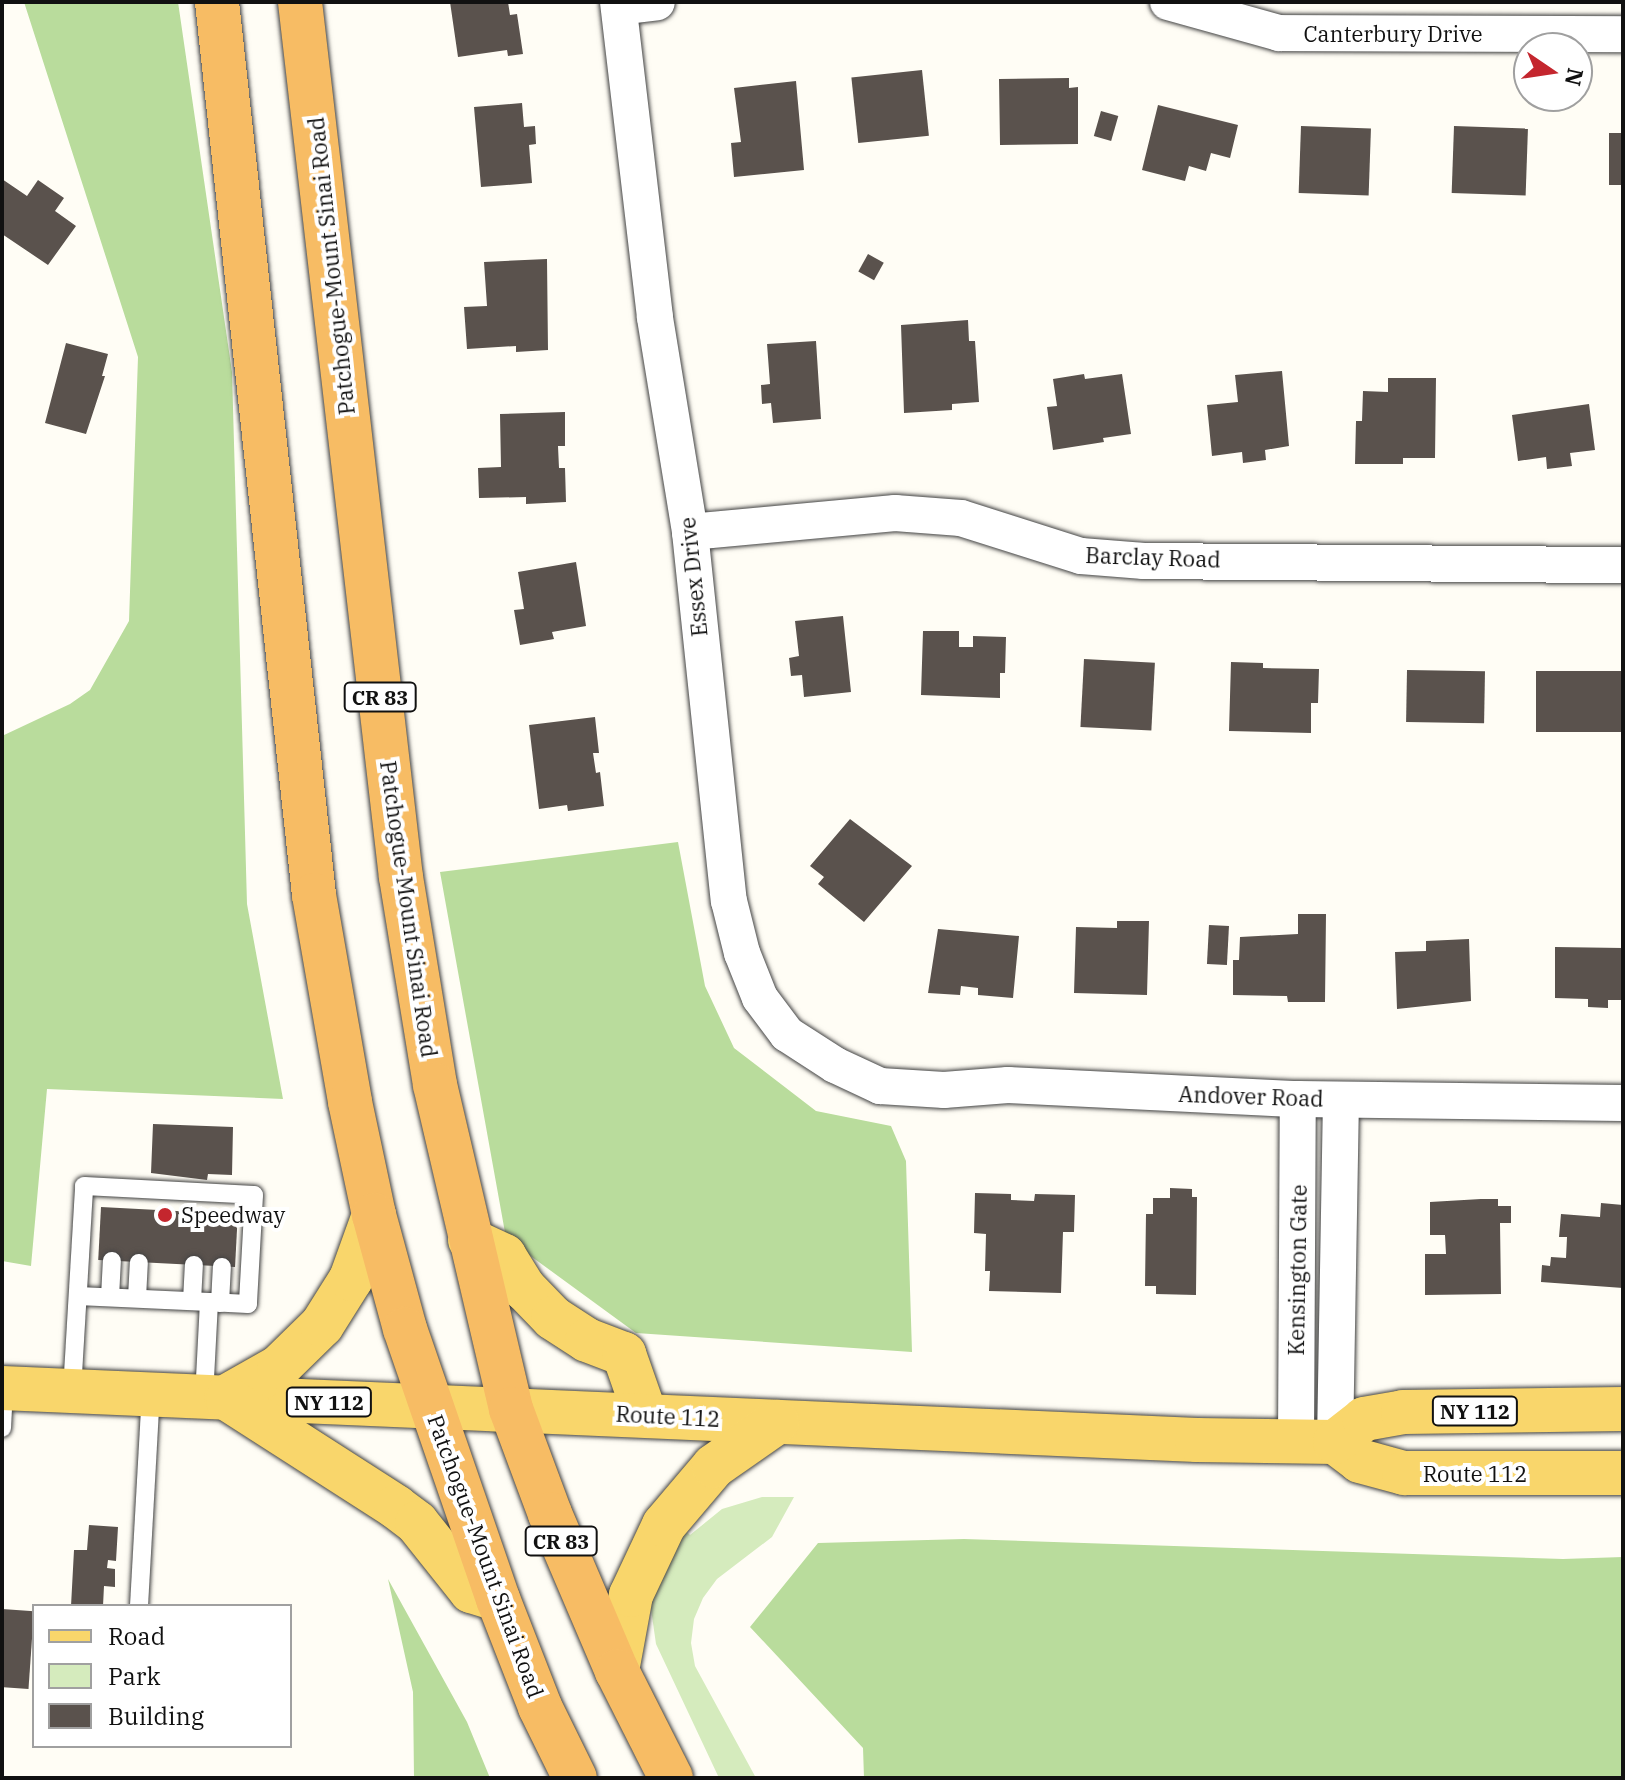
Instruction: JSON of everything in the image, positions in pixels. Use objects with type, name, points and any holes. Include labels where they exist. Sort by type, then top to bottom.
[{"type":"highway","name":"Patchogue-Mount Sinai Road","points":[[217,2],[314,895],[350,1102],[374,1215],[405,1329],[498,1599],[540,1707],[575,1778]]},
{"type":"highway","name":"Patchogue-Mount Sinai Road","points":[[300,2],[401,877],[435,1085],[511,1409],[550,1514],[617,1671],[671,1778]]},
{"type":"main road","points":[[215,1397],[279,1367],[322,1325],[351,1279],[374,1215]]},
{"type":"main road","points":[[470,1240],[504,1256],[525,1289],[553,1318],[587,1340],[624,1354],[645,1414]]},
{"type":"main road","name":"Route 112","points":[[3,1401],[72,1391],[1316,1442],[1360,1461],[1404,1473],[1623,1473]]},
{"type":"main road","points":[[215,1397],[396,1507],[417,1523],[471,1591],[498,1599]]},
{"type":"main road","name":"NY 112","points":[[1316,1442],[1364,1419],[1403,1412],[1623,1409]]},
{"type":"main road","points":[[617,1671],[631,1595],[664,1525],[714,1466],[777,1422]]},
{"type":"street","points":[[618,4],[657,2]]},
{"type":"street","name":"Canterbury Drive","points":[[1168,2],[1279,33],[1623,34]]},
{"type":"street","name":"Essex Drive","points":[[618,4],[655,318],[690,532],[729,901],[742,953],[760,998],[787,1034],[835,1065],[880,1086]]},
{"type":"street","name":"Barclay Road","points":[[690,532],[895,513],[961,518],[1081,556],[1144,561],[1623,565]]},
{"type":"street","name":"Andover Road","points":[[880,1086],[944,1090],[1008,1085],[1298,1099],[1623,1103]]},
{"type":"street","name":"Kensington Gate","points":[[1298,1099],[1316,1442]]},
{"type":"street","name":"Kensington Gate","points":[[1316,1442],[1341,1100]]},
{"type":"lane","points":[[72,1391],[84,1186],[254,1195],[248,1304],[78,1296]]},
{"type":"lane","points":[[114,1207],[115,1188]]},
{"type":"lane","points":[[142,1209],[143,1189]]},
{"type":"lane","points":[[197,1212],[198,1192]]},
{"type":"lane","points":[[225,1213],[226,1194]]},
{"type":"lane","points":[[110,1297],[112,1261]]},
{"type":"lane","points":[[137,1298],[139,1263]]},
{"type":"lane","points":[[194,1265],[207,1302],[215,1397]]},
{"type":"lane","points":[[207,1302],[222,1267]]},
{"type":"lane","points":[[139,1604],[151,1394]]},
{"type":"green space","points":[[24,2],[178,2],[232,372],[247,904],[283,1099],[47,1089],[31,1266],[2,1261],[2,736],[70,704],[90,690],[129,621],[138,357]]},
{"type":"green space","points":[[678,842],[705,986],[734,1048],[816,1111],[891,1126],[906,1161],[912,1352],[636,1333],[506,1238],[440,872]]},
{"type":"green space","points":[[762,1497],[794,1497],[772,1537],[717,1579],[703,1598],[694,1619],[691,1643],[695,1666],[756,1778],[719,1778],[656,1644],[650,1602],[680,1525],[690,1535],[722,1509]]},
{"type":"green space","points":[[964,1539],[1563,1559],[1623,1557],[1623,1778],[864,1778],[863,1748],[750,1627],[818,1543]]},
{"type":"green space","points":[[388,1579],[467,1722],[490,1778],[414,1778],[413,1692]]},
{"type":"building","points":[[450,2],[508,2],[510,15],[517,14],[523,54],[508,56],[507,50],[458,57]]},
{"type":"building","points":[[922,70],[929,136],[858,143],[851,77]]},
{"type":"building","points":[[1069,78],[1069,88],[1078,87],[1078,144],[1000,145],[999,79]]},
{"type":"building","points":[[796,81],[804,170],[734,177],[731,143],[741,142],[734,88]]},
{"type":"building","points":[[522,103],[524,127],[535,126],[536,144],[529,145],[532,183],[481,187],[474,107]]},
{"type":"building","points":[[1158,105],[1238,125],[1230,158],[1211,153],[1206,171],[1189,166],[1185,181],[1142,170]]},
{"type":"building","points":[[1101,111],[1118,116],[1111,141],[1094,136]]},
{"type":"building","points":[[1301,126],[1371,128],[1369,195],[1299,193]]},
{"type":"building","points":[[1454,126],[1528,129],[1526,196],[1452,193]]},
{"type":"building","points":[[1609,133],[1623,133],[1623,185],[1609,185]]},
{"type":"building","points":[[2,179],[27,196],[38,180],[64,198],[55,211],[76,226],[48,265],[2,234]]},
{"type":"building","points":[[868,254],[884,263],[874,280],[858,271]]},
{"type":"building","points":[[547,259],[548,350],[516,352],[516,346],[467,349],[464,307],[487,306],[484,262]]},
{"type":"building","points":[[968,320],[969,341],[975,341],[979,402],[952,404],[952,410],[904,413],[901,325]]},
{"type":"building","points":[[816,341],[821,419],[773,423],[771,403],[762,404],[761,385],[770,384],[767,344]]},
{"type":"building","points":[[66,343],[108,354],[102,376],[105,376],[86,434],[45,423]]},
{"type":"building","points":[[1282,371],[1289,446],[1265,450],[1266,460],[1243,463],[1242,452],[1212,456],[1207,405],[1238,402],[1235,375]]},
{"type":"building","points":[[1084,374],[1085,379],[1122,374],[1131,434],[1103,438],[1104,442],[1053,450],[1047,407],[1057,406],[1053,379]]},
{"type":"building","points":[[1388,378],[1436,378],[1435,458],[1403,458],[1403,464],[1355,464],[1356,421],[1362,421],[1363,391],[1388,392]]},
{"type":"building","points":[[1589,404],[1595,450],[1570,453],[1572,466],[1547,469],[1546,457],[1518,461],[1512,415]]},
{"type":"building","points":[[565,412],[565,446],[558,446],[559,468],[565,468],[566,502],[526,504],[526,497],[479,498],[478,468],[501,467],[500,414]]},
{"type":"building","points":[[576,562],[586,626],[552,632],[554,639],[520,645],[514,610],[524,609],[518,572]]},
{"type":"building","points":[[843,616],[851,692],[804,697],[802,675],[791,676],[789,658],[799,656],[795,621]]},
{"type":"building","points":[[923,631],[959,631],[959,647],[973,647],[973,636],[1006,637],[1005,673],[1000,673],[1000,698],[921,695]]},
{"type":"building","points":[[1084,659],[1155,663],[1151,731],[1080,727]]},
{"type":"building","points":[[1231,662],[1263,663],[1263,668],[1319,669],[1318,703],[1311,703],[1311,733],[1229,731]]},
{"type":"building","points":[[1407,670],[1485,671],[1484,723],[1406,722]]},
{"type":"building","points":[[1536,671],[1623,671],[1623,732],[1536,732]]},
{"type":"building","points":[[595,717],[599,753],[593,753],[596,773],[600,772],[604,806],[568,811],[567,805],[539,809],[529,725]]},
{"type":"building","points":[[850,819],[912,866],[864,922],[818,884],[824,877],[810,866]]},
{"type":"building","points":[[1298,914],[1326,914],[1325,1002],[1288,1002],[1287,996],[1233,995],[1233,960],[1239,960],[1240,937],[1298,934]]},
{"type":"building","points":[[1117,921],[1149,921],[1147,995],[1074,993],[1076,927],[1117,928]]},
{"type":"building","points":[[1209,925],[1229,926],[1227,965],[1207,964]]},
{"type":"building","points":[[938,929],[1019,936],[1013,998],[978,995],[978,988],[961,986],[960,995],[928,993]]},
{"type":"building","points":[[1469,939],[1471,1001],[1397,1009],[1395,952],[1426,951],[1426,941]]},
{"type":"building","points":[[1555,947],[1623,948],[1623,1000],[1608,1000],[1608,1008],[1588,1007],[1588,999],[1555,998]]},
{"type":"building","points":[[153,1124],[233,1127],[232,1175],[208,1174],[207,1180],[151,1173]]},
{"type":"building","points":[[1170,1188],[1192,1189],[1192,1197],[1197,1197],[1196,1295],[1156,1294],[1156,1286],[1145,1286],[1146,1214],[1153,1214],[1153,1198],[1170,1198]]},
{"type":"building","points":[[975,1193],[1011,1194],[1011,1200],[1034,1201],[1035,1194],[1075,1195],[1074,1232],[1063,1232],[1061,1293],[989,1291],[990,1271],[985,1271],[986,1234],[974,1233]]},
{"type":"building","points":[[1498,1199],[1498,1206],[1511,1206],[1511,1223],[1500,1223],[1501,1294],[1425,1295],[1425,1254],[1446,1254],[1445,1235],[1430,1235],[1430,1202]]},
{"type":"building","points":[[1601,1203],[1623,1205],[1623,1288],[1541,1282],[1542,1265],[1550,1266],[1551,1257],[1566,1258],[1567,1237],[1559,1237],[1561,1214],[1600,1217]]},
{"type":"building","points":[[101,1207],[238,1214],[235,1267],[98,1260]]},
{"type":"building","points":[[89,1525],[118,1527],[116,1561],[108,1560],[107,1568],[115,1569],[115,1587],[104,1586],[103,1604],[71,1604],[74,1550],[87,1550]]},
{"type":"building","points":[[2,1609],[32,1611],[28,1689],[2,1687]]},
{"type":"place","name":"Speedway","points":[[165,1215]]}]
